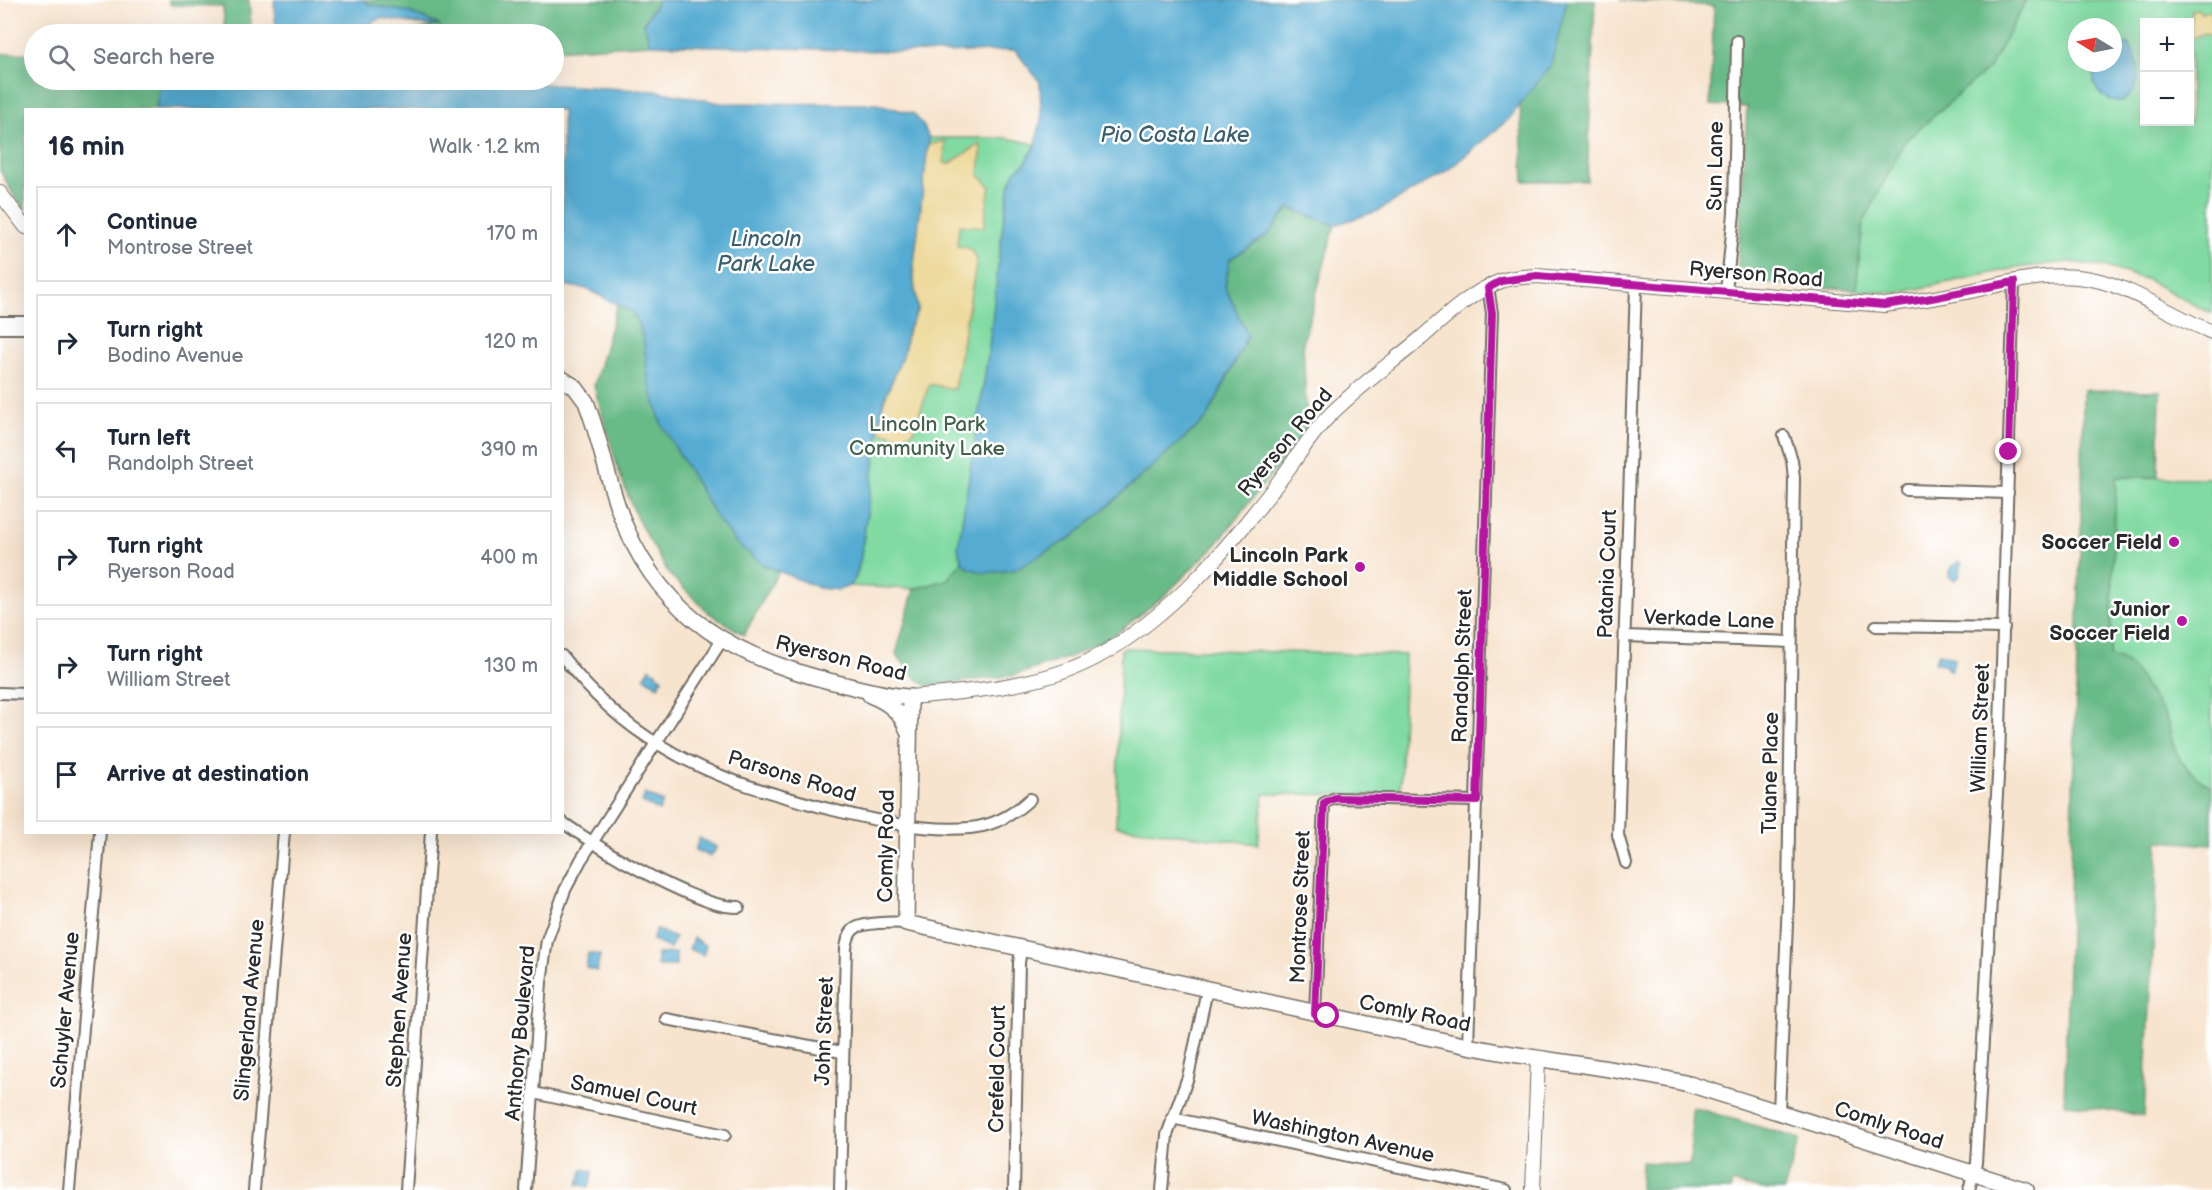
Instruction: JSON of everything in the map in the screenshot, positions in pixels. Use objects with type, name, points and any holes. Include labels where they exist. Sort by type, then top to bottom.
[{"type":"main road","points":[[0,325],[24,325]]},
{"type":"main road","name":"Ryerson Road","points":[[564,380],[575,387],[586,402],[617,507],[638,552],[670,596],[687,613],[722,640],[770,663],[833,682],[910,697]]},
{"type":"main road","points":[[833,682],[873,696],[890,706],[901,716],[909,733]]},
{"type":"main road","name":"Comly Road","points":[[910,697],[906,923],[1468,1046],[1668,1079],[2026,1190]]},
{"type":"street","name":"Sun Lane","points":[[1726,292],[1734,213],[1737,41]]},
{"type":"street","points":[[0,193],[24,224]]},
{"type":"street","name":"Ryerson Road","points":[[910,697],[1013,683],[1059,673],[1095,658],[1121,642],[1165,609],[1209,565],[1274,487],[1311,438],[1343,402],[1445,317],[1501,281],[1537,276],[1884,305],[2058,276],[2095,279],[2123,288],[2212,332]]},
{"type":"street","name":"William Street","points":[[1969,1190],[1977,1163],[1999,759],[2014,282]]},
{"type":"street","name":"Patania Court","points":[[1626,862],[1618,835],[1636,285]]},
{"type":"street","name":"Randolph Street","points":[[1468,1046],[1492,313],[1488,288]]},
{"type":"street","name":"Tulane Place","points":[[1779,1112],[1788,900],[1794,478],[1792,460],[1784,436]]},
{"type":"street","points":[[1907,490],[2008,493]]},
{"type":"street","points":[[1876,626],[2004,628]]},
{"type":"street","name":"Verkade Lane","points":[[1625,636],[1791,642]]},
{"type":"street","name":"Anthony Boulevard","points":[[526,1190],[541,982],[547,940],[565,890],[592,843],[722,640]]},
{"type":"street","name":"Parsons Road","points":[[564,658],[590,689],[612,710],[657,744],[704,769],[746,786],[880,822],[969,828],[985,825],[1015,813],[1030,799]]},
{"type":"street","points":[[0,693],[24,694]]},
{"type":"street","name":"Montrose Street","points":[[1315,1014],[1320,928],[1322,817],[1326,802],[1335,798],[1477,801]]},
{"type":"street","points":[[564,823],[624,863],[665,884],[717,905],[739,907]]},
{"type":"street","name":"Schuyler Avenue","points":[[69,1190],[100,834]]},
{"type":"street","name":"Slingerland Avenue","points":[[254,1190],[284,834]]},
{"type":"street","name":"Stephen Avenue","points":[[406,1190],[431,834]]},
{"type":"street","name":"John Street","points":[[840,1190],[842,1052],[848,936],[853,929],[861,925],[906,923]]},
{"type":"street","name":"Crefeld Court","points":[[1014,1190],[1021,950]]},
{"type":"street","points":[[1162,1190],[1167,1135],[1188,1077],[1207,990]]},
{"type":"street","points":[[666,1019],[842,1052]]},
{"type":"street","points":[[1533,1190],[1538,1059]]},
{"type":"street","name":"Samuel Court","points":[[534,1093],[725,1135]]},
{"type":"street","name":"Washington Avenue","points":[[1172,1118],[1506,1190]]},
{"type":"green space","points":[[168,0],[249,0],[250,24],[224,24],[223,6],[171,5]]},
{"type":"green space","points":[[364,0],[658,0],[644,23],[650,44],[564,49],[564,24],[437,24],[409,12],[368,4]]},
{"type":"green space","points":[[1536,0],[1595,0],[1587,181],[1524,181],[1520,104]]},
{"type":"green space","points":[[1620,0],[2026,0],[1990,67],[1904,142],[1863,224],[1856,290],[1737,280],[1747,107],[1710,105],[1714,6]]},
{"type":"green space","points":[[2026,0],[2212,0],[2212,313],[2148,280],[2106,267],[2070,262],[2016,268],[1898,293],[1856,290],[1863,224],[1904,142],[1990,67]]},
{"type":"green space","points":[[24,53],[24,90],[159,90],[156,108],[24,108],[24,208],[14,196],[0,170],[0,54]]},
{"type":"green space","name":"Lincoln Park Community Lake","points":[[929,138],[1007,138],[1036,144],[1026,162],[1015,172],[1010,183],[989,349],[958,548],[962,562],[947,580],[914,589],[849,586],[855,579],[860,562],[883,403],[923,192]]},
{"type":"green space","points":[[1289,208],[1335,225],[1303,342],[1307,429],[1215,546],[1165,595],[1116,634],[1070,657],[1012,676],[927,686],[915,677],[896,654],[914,589],[947,580],[962,562],[969,568],[1014,570],[1074,536],[1207,418],[1248,336],[1225,287],[1230,259],[1267,236]]},
{"type":"green space","points":[[617,305],[632,312],[639,325],[644,341],[648,379],[764,565],[779,571],[744,635],[709,613],[669,574],[637,519],[619,472],[594,386]]},
{"type":"green space","points":[[2083,390],[2160,391],[2158,477],[2116,477],[2110,657],[2120,659],[2132,667],[2166,717],[2173,745],[2181,761],[2197,778],[2212,787],[2212,845],[2159,841],[2144,1116],[2064,1103]]},
{"type":"green space","points":[[2116,477],[2212,478],[2212,787],[2197,778],[2181,761],[2173,745],[2166,717],[2110,658]]},
{"type":"green space","points":[[1124,648],[1405,655],[1400,795],[1264,794],[1258,844],[1116,826],[1121,650]]},
{"type":"green space","points":[[1692,1107],[1800,1139],[1784,1190],[1763,1190],[1732,1183],[1730,1190],[1640,1190],[1641,1162],[1690,1165]]},
{"type":"sand","points":[[2198,9],[2201,13],[2212,11],[2212,37],[2205,33],[2194,37],[2192,10]]},
{"type":"sand","points":[[945,141],[944,163],[949,164],[980,144],[979,175],[990,186],[984,227],[959,225],[957,246],[970,249],[977,260],[954,389],[929,384],[914,431],[902,437],[879,431],[883,403],[904,352],[907,332],[918,309],[914,263],[928,145]]},
{"type":"water","points":[[274,0],[364,0],[368,4],[409,12],[436,24],[415,24],[382,18],[368,24],[276,24]]},
{"type":"water","name":"Pio Costa Lake","points":[[658,0],[1567,0],[1551,65],[1509,119],[1448,170],[1378,211],[1335,225],[1289,208],[1267,236],[1230,259],[1225,287],[1248,335],[1207,418],[1074,536],[1014,570],[985,573],[969,568],[962,562],[958,548],[989,349],[1010,183],[1015,172],[1026,162],[1036,144],[1041,119],[1040,82],[1015,50],[944,53],[650,44],[644,23]]},
{"type":"water","points":[[2122,44],[2129,45],[2137,60],[2138,75],[2134,90],[2129,96],[2122,102],[2107,98],[2097,90],[2094,72],[2122,72]]},
{"type":"water","name":"Lincoln Park Lake","points":[[564,85],[657,91],[721,103],[877,104],[914,114],[929,138],[914,263],[918,309],[907,332],[904,352],[883,403],[860,562],[855,579],[849,586],[839,590],[819,588],[764,565],[736,543],[716,517],[661,423],[648,379],[644,341],[632,312],[587,289],[564,285],[564,108],[156,108],[159,90],[564,90]]},
{"type":"water","points":[[1959,561],[1962,564],[1959,577],[1954,580],[1949,576],[1951,568]]},
{"type":"water","points":[[1939,653],[1955,658],[1951,670],[1947,669],[1945,664],[1935,663]]},
{"type":"water","points":[[650,668],[663,678],[658,686],[644,677]]},
{"type":"water","points":[[645,794],[663,802],[659,811],[642,802]]},
{"type":"water","points":[[699,838],[717,847],[711,857],[695,850]]},
{"type":"water","points":[[656,929],[675,938],[670,949],[652,940]]},
{"type":"water","points":[[693,938],[706,946],[703,955],[689,949]]},
{"type":"water","points":[[588,953],[600,955],[597,971],[586,968]]},
{"type":"water","points":[[676,953],[676,966],[657,966],[657,954]]},
{"type":"water","points":[[583,1169],[593,1171],[589,1187],[578,1184]]},
{"type":"place","name":"Soccer Field","points":[[2174,542]]},
{"type":"place","name":"Lincoln Park Middle School","points":[[1360,567]]},
{"type":"place","name":"Junior Soccer Field","points":[[2182,621]]},
{"type":"route","points":[[1327,1016],[1315,1014],[1324,803],[1335,798],[1477,801],[1492,313],[1488,288],[1501,281],[1537,276],[1884,305],[2014,282],[2009,452]]}]
